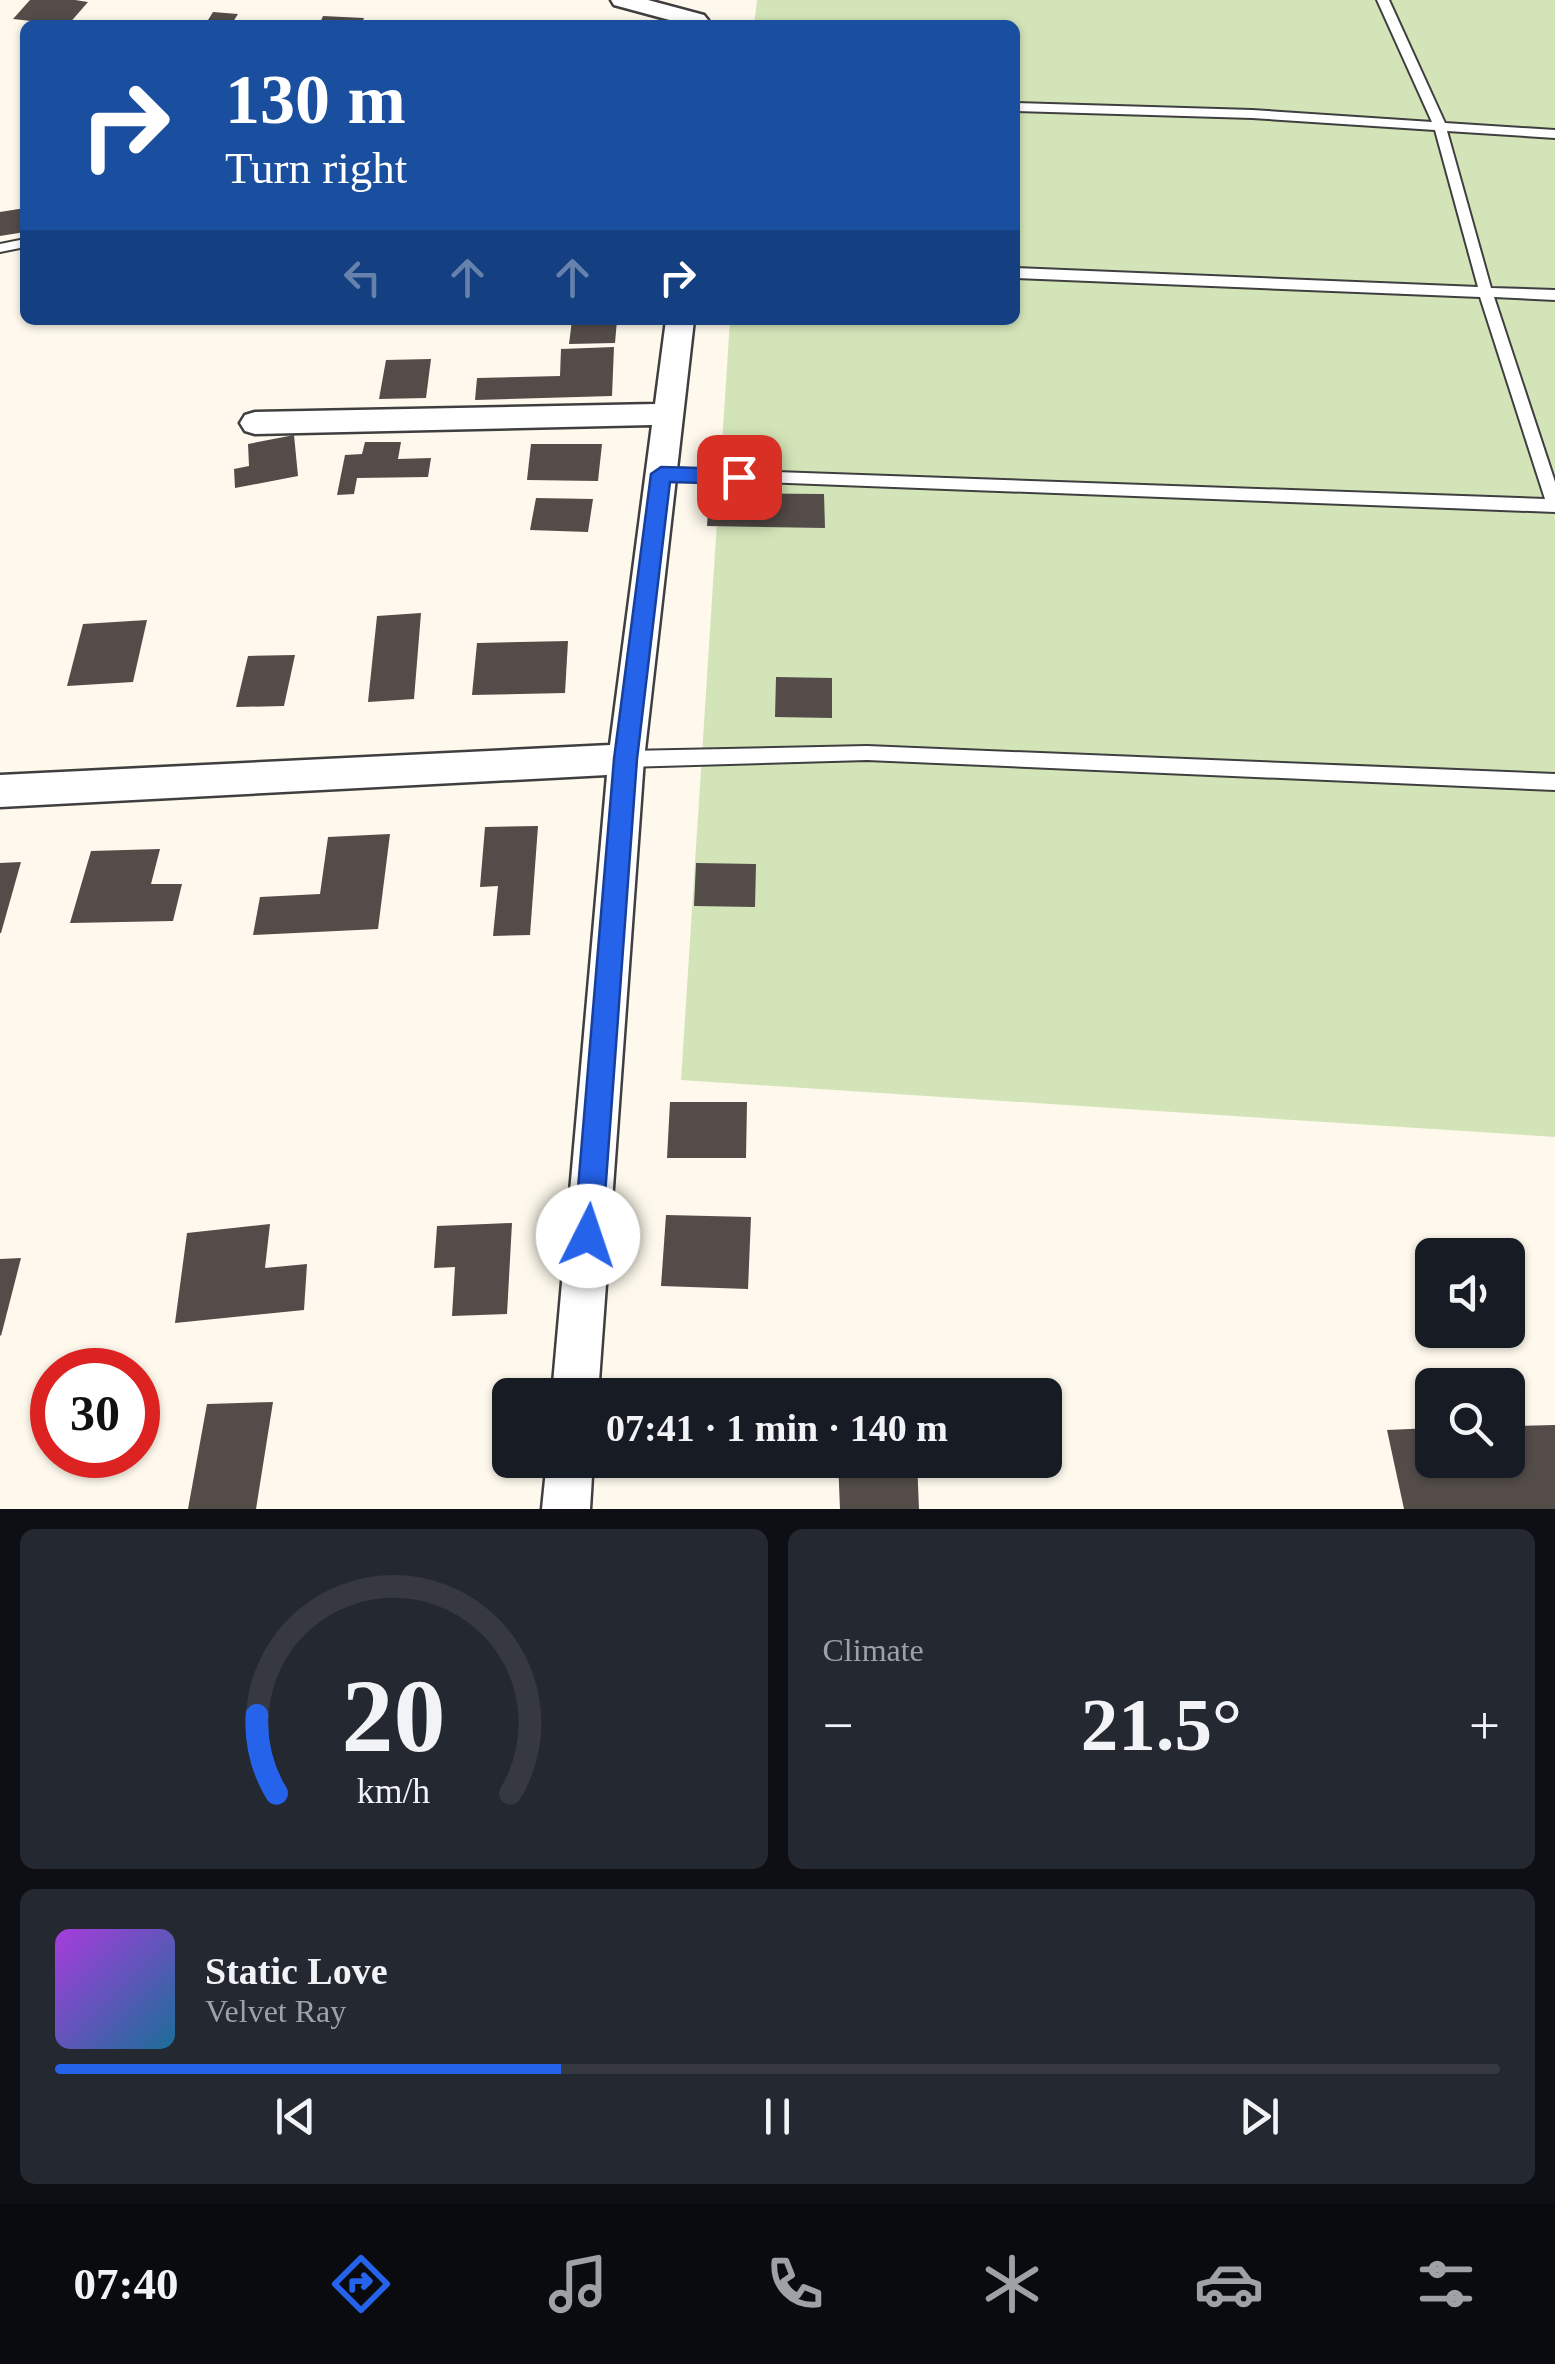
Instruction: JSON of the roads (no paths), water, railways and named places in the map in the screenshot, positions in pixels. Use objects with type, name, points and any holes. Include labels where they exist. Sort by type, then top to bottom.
[{"type":"street","points":[[622,0],[699,15]]},
{"type":"street","points":[[576,1378],[626,759],[679,325]]},
{"type":"street","points":[[255,423],[666,414]]},
{"type":"street","points":[[0,792],[626,759]]},
{"type":"street","points":[[566,1509],[569,1478]]},
{"type":"lane","points":[[661,474],[1555,505],[1486,293],[1440,126],[1383,0]]},
{"type":"lane","points":[[1020,108],[1252,114],[1555,134]]},
{"type":"lane","points":[[1020,273],[1555,295]]},
{"type":"lane","points":[[626,759],[868,752],[1555,782]]}]
